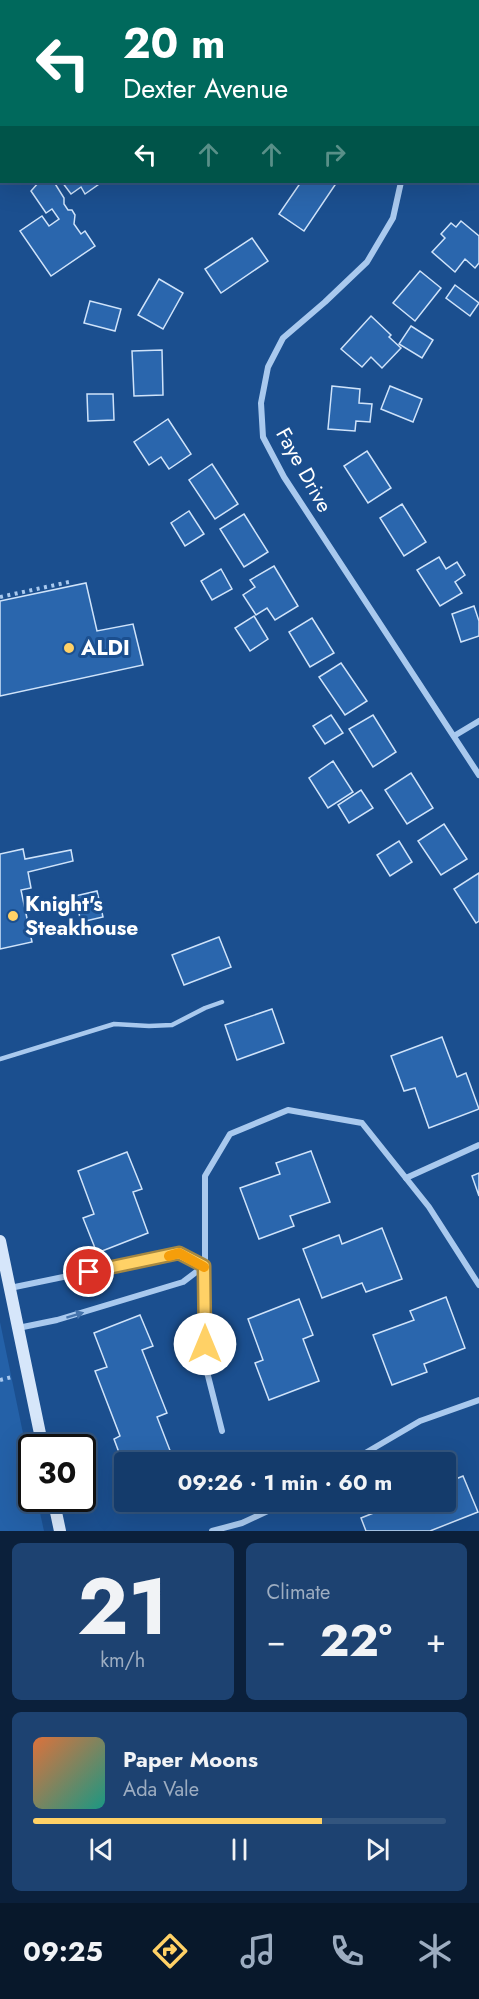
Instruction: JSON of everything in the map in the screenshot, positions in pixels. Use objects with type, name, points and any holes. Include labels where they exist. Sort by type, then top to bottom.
[{"type":"main road","points":[[0,1241],[40,1434]]},
{"type":"main road","points":[[56,1512],[60,1531]]},
{"type":"street","name":"Faye Drive","points":[[401,183],[393,218],[367,262],[283,338],[268,367],[261,403],[263,437],[284,477],[479,775]]},
{"type":"street","points":[[454,736],[479,721]]},
{"type":"street","points":[[222,1431],[205,1364],[205,1176],[230,1134],[288,1110],[362,1123],[429,1207],[479,1284]]},
{"type":"street","points":[[406,1178],[479,1145]]},
{"type":"street","points":[[10,1288],[179,1253],[204,1266]]},
{"type":"street","points":[[18,1328],[57,1320],[183,1282],[204,1266]]},
{"type":"street","points":[[367,1452],[420,1421],[479,1400]]},
{"type":"street","points":[[212,1531],[264,1512]]},
{"type":"lane","points":[[0,1059],[114,1024],[149,1026],[172,1024],[222,1002]]},
{"type":"path","points":[[0,597],[69,582]]},
{"type":"path","points":[[0,1380],[12,1377]]},
{"type":"shaded area","points":[[0,1322],[23,1434],[18,1434],[18,1512],[40,1512],[44,1531],[0,1531]]},
{"type":"building","points":[[38,183],[55,183],[64,198],[64,204],[75,215],[74,224],[81,234],[85,231],[95,246],[51,276],[20,231],[42,216],[49,226],[59,219],[52,209],[46,213],[31,191]]},
{"type":"building","points":[[63,183],[101,183],[85,194],[81,187],[71,194]]},
{"type":"building","points":[[300,183],[336,183],[304,231],[279,214]]},
{"type":"building","points":[[461,221],[479,236],[479,263],[475,268],[465,259],[455,272],[432,252],[445,238],[441,234],[451,223],[456,227]]},
{"type":"building","points":[[252,238],[268,261],[221,293],[205,269]]},
{"type":"building","points":[[420,271],[441,288],[415,321],[393,303]]},
{"type":"building","points":[[159,279],[183,293],[163,329],[138,315]]},
{"type":"building","points":[[455,285],[479,303],[470,316],[446,298]]},
{"type":"building","points":[[90,301],[121,309],[115,331],[84,323]]},
{"type":"building","points":[[371,316],[401,348],[382,368],[371,357],[362,367],[341,349]]},
{"type":"building","points":[[411,326],[433,340],[422,358],[399,344]]},
{"type":"building","points":[[162,350],[163,395],[134,396],[132,351]]},
{"type":"building","points":[[332,386],[360,389],[359,403],[372,404],[370,422],[356,421],[355,431],[328,429]]},
{"type":"building","points":[[390,386],[422,399],[413,422],[381,409]]},
{"type":"building","points":[[87,394],[113,394],[114,420],[88,421]]},
{"type":"building","points":[[168,419],[191,454],[169,469],[161,457],[149,465],[134,442]]},
{"type":"building","points":[[367,451],[391,488],[368,503],[344,466]]},
{"type":"building","points":[[212,464],[238,504],[215,519],[189,480]]},
{"type":"building","points":[[402,504],[426,542],[404,556],[380,518]]},
{"type":"building","points":[[189,511],[204,534],[185,546],[171,523]]},
{"type":"building","points":[[244,514],[268,552],[244,567],[220,529]]},
{"type":"building","points":[[439,557],[446,569],[457,562],[465,575],[455,582],[462,593],[440,606],[417,570]]},
{"type":"building","points":[[274,566],[298,606],[275,620],[267,608],[256,615],[243,595],[255,587],[250,580]]},
{"type":"building","points":[[221,569],[232,589],[212,600],[201,581]]},
{"type":"building","name":"ALDI","points":[[86,583],[97,631],[133,624],[143,665],[0,696],[0,601]]},
{"type":"building","points":[[474,606],[479,621],[479,636],[461,642],[452,614]]},
{"type":"building","points":[[254,616],[268,639],[250,651],[235,628]]},
{"type":"building","points":[[312,618],[334,653],[310,667],[289,632]]},
{"type":"building","points":[[341,663],[367,701],[345,715],[319,677]]},
{"type":"building","points":[[331,715],[343,733],[325,744],[313,726]]},
{"type":"building","points":[[373,715],[396,752],[373,767],[349,729]]},
{"type":"building","points":[[333,761],[353,792],[328,808],[309,778]]},
{"type":"building","points":[[411,773],[433,808],[407,824],[385,790]]},
{"type":"building","points":[[361,790],[373,808],[349,823],[338,805]]},
{"type":"building","points":[[444,824],[467,859],[441,875],[418,841]]},
{"type":"building","points":[[399,841],[412,862],[390,876],[377,855]]},
{"type":"building","name":"Knight's Steakhouse","points":[[23,849],[25,859],[71,850],[73,861],[28,872],[31,888],[21,890],[32,942],[0,949],[0,854]]},
{"type":"building","points":[[479,873],[479,921],[476,923],[454,889]]},
{"type":"building","points":[[97,891],[103,917],[81,922],[75,896]]},
{"type":"building","points":[[219,937],[231,967],[184,985],[172,955]]},
{"type":"building","points":[[272,1009],[284,1043],[237,1060],[225,1025]]},
{"type":"building","points":[[442,1037],[457,1077],[466,1073],[479,1109],[429,1128],[415,1088],[404,1091],[391,1056]]},
{"type":"building","points":[[311,1151],[330,1202],[290,1216],[294,1226],[259,1239],[240,1188],[280,1174],[276,1163]]},
{"type":"building","points":[[127,1152],[142,1189],[133,1192],[148,1233],[97,1253],[83,1218],[94,1214],[78,1171]]},
{"type":"building","points":[[479,1173],[479,1196],[472,1176]]},
{"type":"building","points":[[382,1228],[402,1279],[366,1292],[362,1283],[322,1298],[303,1249],[339,1235],[342,1244]]},
{"type":"building","points":[[446,1297],[465,1348],[424,1364],[427,1372],[392,1385],[373,1335],[414,1320],[410,1311]]},
{"type":"building","points":[[299,1299],[313,1335],[303,1339],[319,1381],[269,1400],[255,1363],[263,1360],[248,1319]]},
{"type":"building","points":[[140,1315],[153,1346],[142,1350],[167,1413],[157,1417],[171,1452],[119,1452],[114,1439],[120,1436],[95,1371],[107,1367],[94,1333]]},
{"type":"building","points":[[463,1476],[478,1512],[430,1531],[366,1531],[361,1518],[376,1512],[456,1512],[456,1479]]},
{"type":"slow traffic","points":[[169,1256],[179,1253],[204,1267]]},
{"type":"place","name":"ALDI","points":[[69,648]]},
{"type":"place","name":"Knight's Steakhouse","points":[[13,916]]},
{"type":"route","points":[[89,1272],[179,1253],[204,1266],[205,1344]]}]
